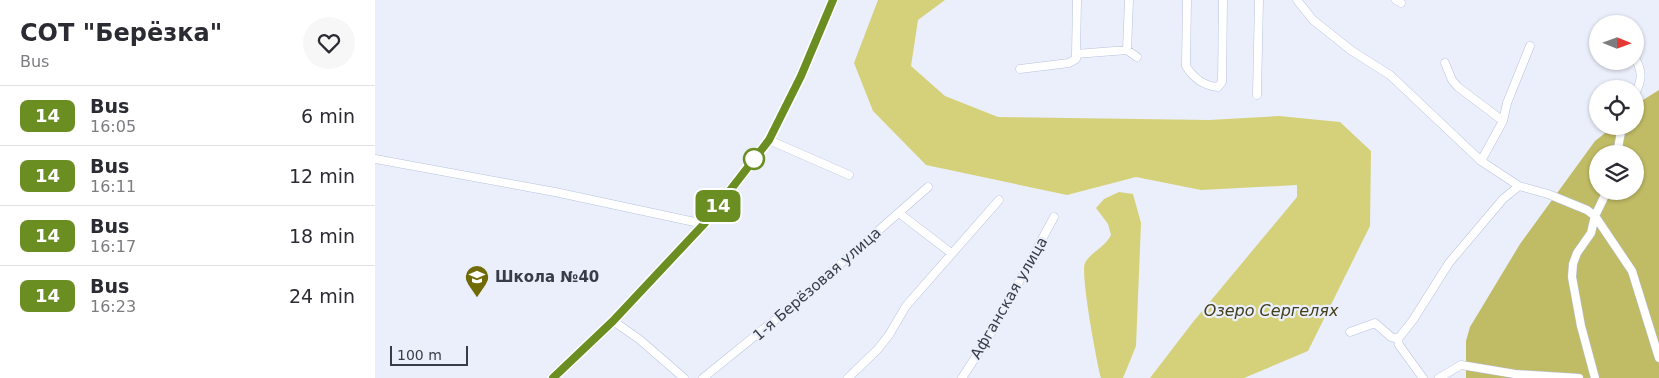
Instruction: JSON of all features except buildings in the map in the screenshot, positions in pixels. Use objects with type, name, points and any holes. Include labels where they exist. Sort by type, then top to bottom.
[{"type":"street","points":[[553,378],[613,321],[704,224],[769,140],[801,76],[833,0]]},
{"type":"street","points":[[1020,69],[1069,63],[1076,59],[1077,0]]},
{"type":"street","points":[[1127,50],[1129,0]]},
{"type":"street","points":[[1187,0],[1186,66],[1208,87],[1218,87],[1222,82],[1223,0]]},
{"type":"street","points":[[1257,95],[1259,0]]},
{"type":"street","points":[[1297,0],[1313,20],[1352,51],[1390,76],[1481,161],[1519,186],[1548,194],[1587,210],[1595,216],[1632,271],[1659,358]]},
{"type":"street","points":[[1481,161],[1503,121],[1507,103],[1530,46]]},
{"type":"street","points":[[1076,54],[1127,50],[1137,57]]},
{"type":"street","points":[[1445,63],[1451,80],[1458,87],[1503,121]]},
{"type":"street","points":[[769,140],[849,175]]},
{"type":"street","points":[[375,159],[555,192],[704,224]]},
{"type":"street","name":"1-я Берёзовая улица","points":[[703,378],[797,302],[928,186]]},
{"type":"street","points":[[1423,378],[1399,345],[1398,339],[1413,320],[1449,263],[1503,199],[1519,186]]},
{"type":"street","points":[[848,378],[889,335],[906,306],[999,200]]},
{"type":"street","points":[[1595,378],[1581,326],[1572,277],[1573,264],[1577,253],[1591,233],[1595,216],[1603,200]]},
{"type":"street","points":[[899,213],[951,253]]},
{"type":"street","name":"Афганская улица","points":[[963,378],[990,335],[1055,217]]},
{"type":"street","points":[[613,321],[639,339],[684,378]]},
{"type":"street","points":[[1350,332],[1375,323],[1391,337],[1398,339]]},
{"type":"street","points":[[1439,378],[1461,365],[1515,374],[1579,378]]},
{"type":"shaded area","points":[[1659,90],[1659,378],[1466,378],[1466,341],[1470,327],[1520,244],[1589,149],[1589,200],[1644,200],[1644,145],[1592,145],[1603,135],[1644,135],[1644,99]]},
{"type":"water","name":"Озеро Сергелях","points":[[878,0],[945,0],[918,20],[911,66],[945,96],[998,117],[1209,120],[1279,116],[1340,122],[1371,151],[1370,226],[1308,351],[1244,378],[1150,378],[1193,322],[1297,197],[1297,185],[1201,190],[1136,177],[1067,195],[926,165],[873,111],[854,63]]},
{"type":"water","points":[[1119,192],[1133,194],[1141,223],[1136,346],[1123,378],[1101,378],[1090,319],[1084,270],[1087,259],[1111,235],[1108,224],[1096,208],[1104,199]]},
{"type":"bus line","name":"14","points":[[553,378],[613,321],[704,224],[769,140],[801,76],[833,0]]},
{"type":"place","name":"Школа №40","points":[[477,298]]}]
